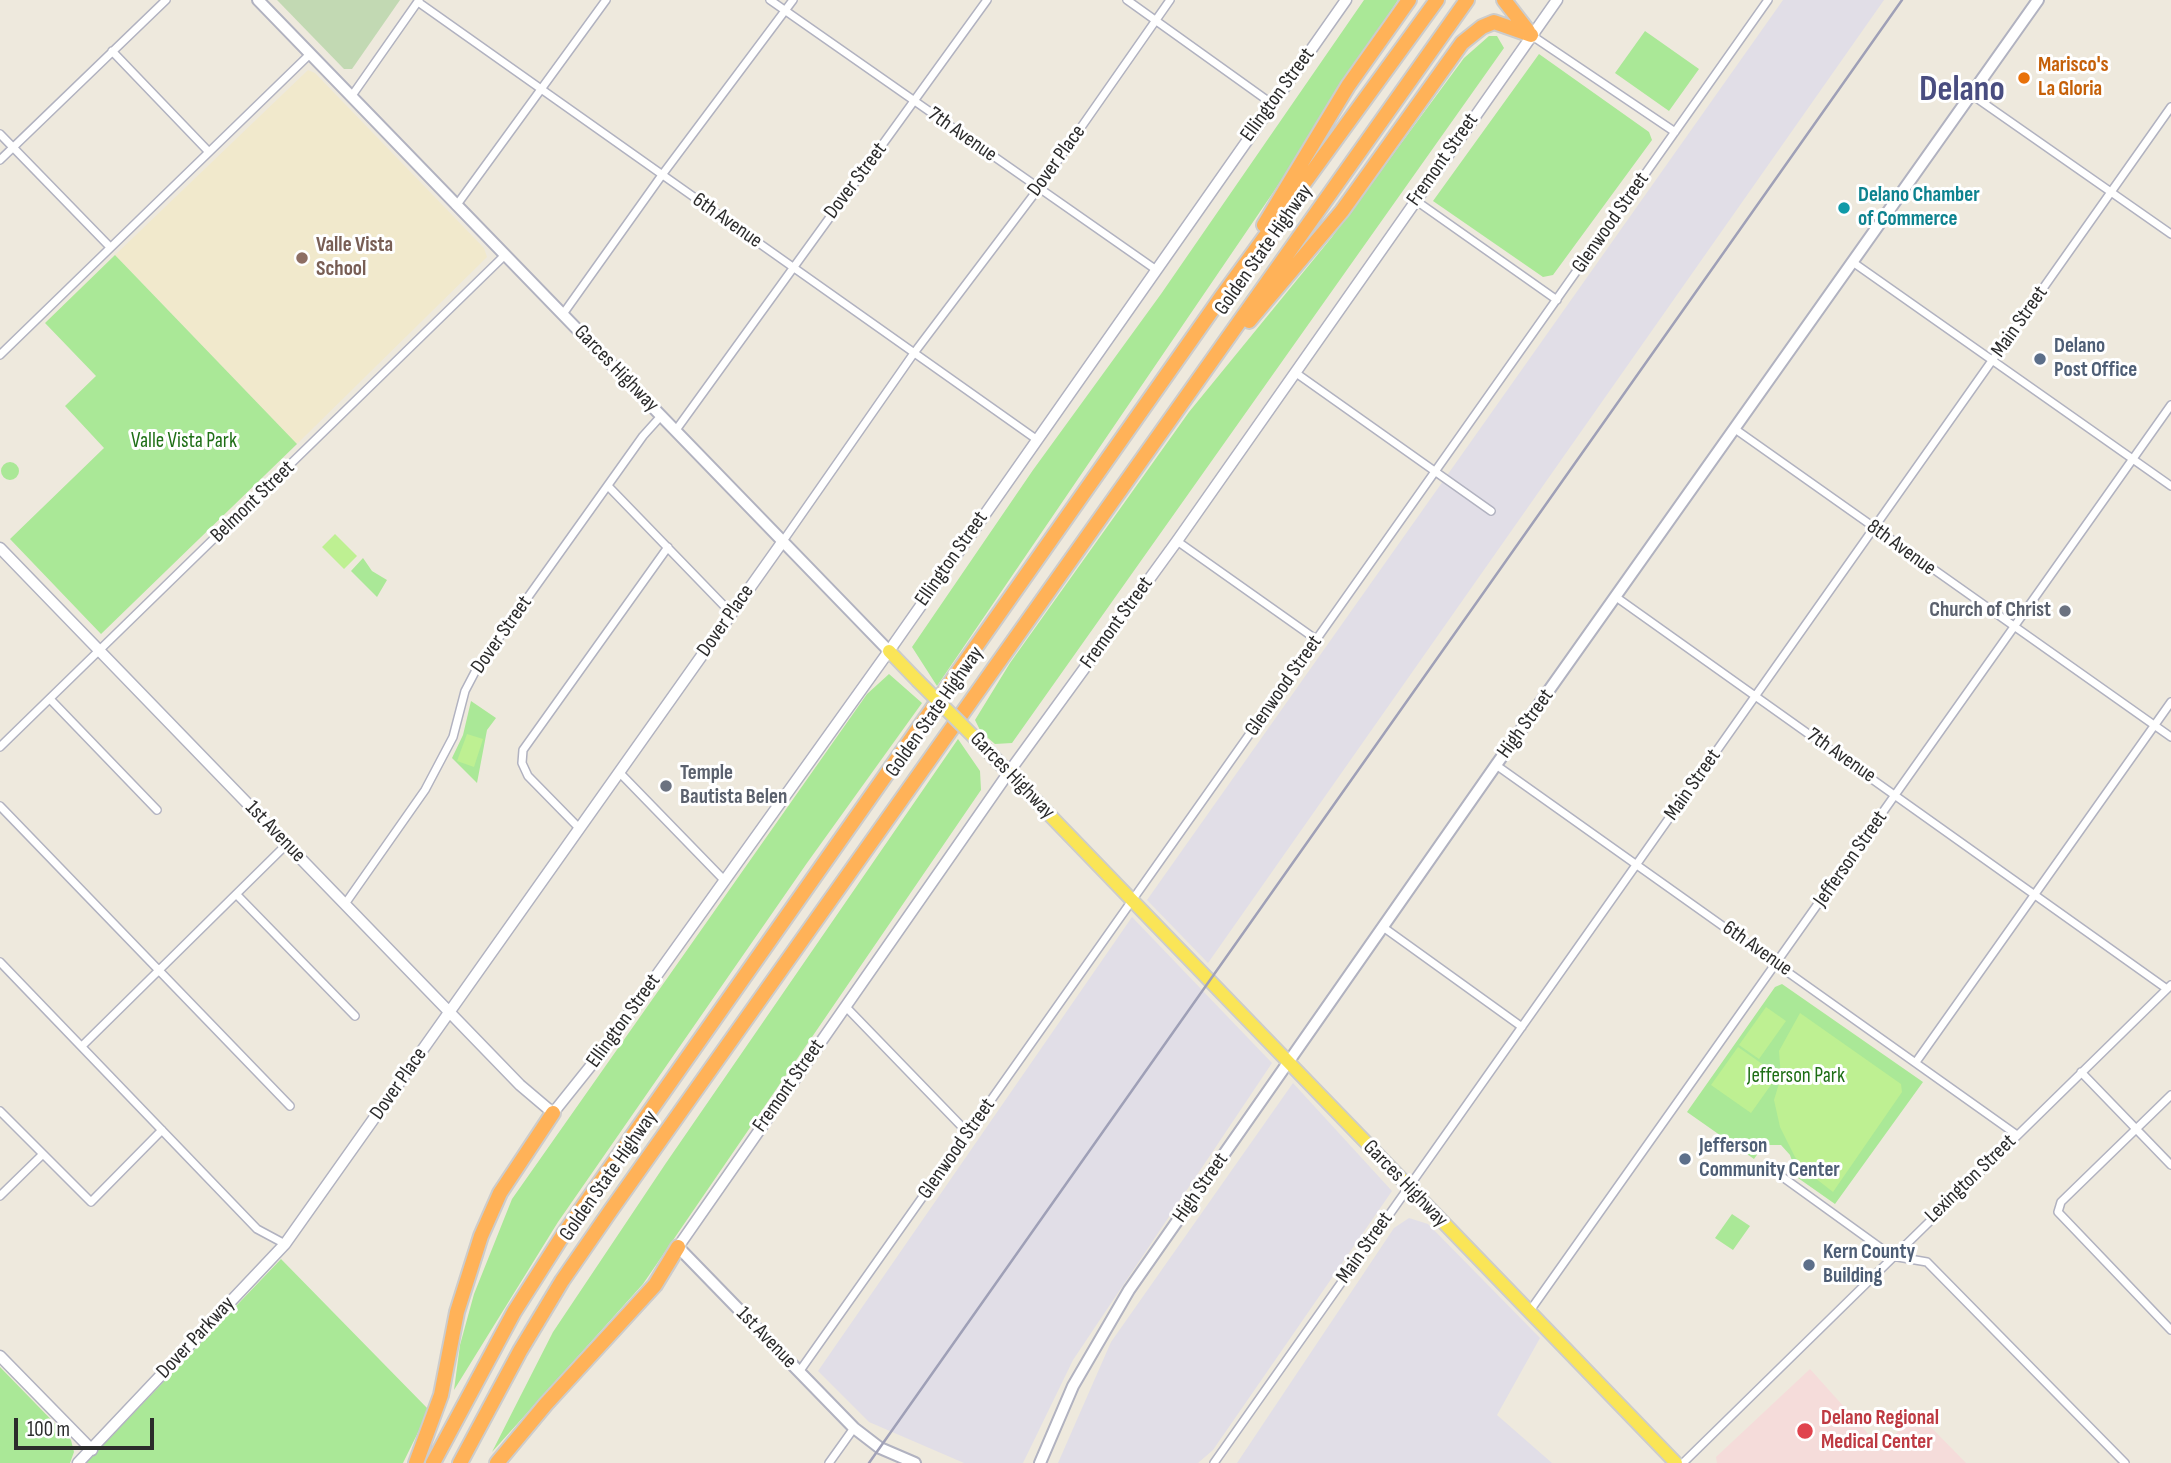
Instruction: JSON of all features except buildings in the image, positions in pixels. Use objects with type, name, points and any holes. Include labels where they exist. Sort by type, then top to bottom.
[{"type":"highway","points":[[1222,296],[1341,98],[1409,0]]},
{"type":"highway","name":"Golden State Highway","points":[[433,1463],[509,1322],[563,1235],[1222,296],[1437,0]]},
{"type":"highway","name":"Golden State Highway","points":[[460,1463],[562,1281],[1467,0]]},
{"type":"highway","points":[[1504,0],[1511,13],[1531,35]]},
{"type":"highway","points":[[1199,377],[1342,211],[1462,43],[1482,27],[1494,22],[1531,35]]},
{"type":"highway","points":[[416,1463],[441,1395],[457,1312],[481,1236],[500,1193],[553,1113]]},
{"type":"highway","points":[[497,1463],[532,1420],[655,1285],[678,1247]]},
{"type":"main road","name":"Garces Highway","points":[[258,0],[1676,1463]]},
{"type":"main road","name":"High Street","points":[[1040,1463],[1073,1386],[1099,1337],[1496,765],[2038,0]]},
{"type":"main road","name":"1st Avenue","points":[[678,1247],[854,1428]]},
{"type":"main road","points":[[854,1428],[880,1448],[915,1463]]},
{"type":"street","points":[[0,160],[166,0]]},
{"type":"street","points":[[456,206],[606,0]]},
{"type":"street","name":"7th Avenue","points":[[770,0],[1155,269]]},
{"type":"street","points":[[563,314],[662,175],[793,0]]},
{"type":"street","name":"Dover Street","points":[[676,430],[988,0]]},
{"type":"street","points":[[1127,0],[1271,103]]},
{"type":"street","name":"Dover Place","points":[[285,1244],[914,353],[1038,189],[1170,0]]},
{"type":"street","name":"Ellington Street","points":[[553,1113],[601,1053],[889,651],[1271,103],[1346,0]]},
{"type":"street","name":"Fremont Street","points":[[678,1247],[1009,772],[1177,541],[1557,0]]},
{"type":"street","name":"Glenwood Street","points":[[799,1372],[1768,0]]},
{"type":"street","points":[[351,97],[418,1]]},
{"type":"street","name":"6th Avenue","points":[[418,1],[1036,439]]},
{"type":"street","points":[[1531,35],[1675,132]]},
{"type":"street","points":[[112,51],[208,151]]},
{"type":"street","points":[[0,355],[310,54]]},
{"type":"street","points":[[1972,94],[2171,234]]},
{"type":"street","name":"Main Street","points":[[1214,1463],[2171,107]]},
{"type":"street","points":[[0,134],[110,247]]},
{"type":"street","points":[[1415,200],[1557,300]]},
{"type":"street","name":"Belmont Street","points":[[0,747],[505,255]]},
{"type":"street","points":[[1854,262],[2171,486]]},
{"type":"street","points":[[1296,373],[1492,511]]},
{"type":"street","name":"Jefferson Street","points":[[1529,1312],[2171,405]]},
{"type":"street","name":"Dover Street","points":[[345,904],[429,782],[453,737],[465,691],[476,670],[643,436],[661,416]]},
{"type":"street","name":"8th Avenue","points":[[1735,429],[2171,737]]},
{"type":"street","points":[[608,486],[731,613]]},
{"type":"street","points":[[1177,541],[1317,640]]},
{"type":"street","points":[[579,828],[528,776],[522,763],[523,750],[668,547]]},
{"type":"street","name":"1st Avenue","points":[[0,548],[520,1085],[553,1113]]},
{"type":"street","name":"7th Avenue","points":[[1616,597],[2169,987]]},
{"type":"street","points":[[50,699],[157,810]]},
{"type":"street","points":[[1916,1062],[2171,702]]},
{"type":"street","name":"6th Avenue","points":[[1496,765],[2017,1135]]},
{"type":"street","points":[[619,772],[724,880]]},
{"type":"street","points":[[0,806],[290,1106]]},
{"type":"street","points":[[82,1046],[287,844]]},
{"type":"street","points":[[237,895],[355,1016]]},
{"type":"street","points":[[1383,928],[1522,1027]]},
{"type":"street","points":[[0,962],[257,1229],[285,1244]]},
{"type":"street","name":"Lexington Street","points":[[1683,1463],[2169,987]]},
{"type":"street","points":[[846,1007],[968,1133]]},
{"type":"street","points":[[2081,1072],[2171,1165]]},
{"type":"street","points":[[2171,1095],[2061,1202],[2058,1212],[2171,1331]]},
{"type":"street","points":[[0,1111],[91,1202],[162,1130]]},
{"type":"street","points":[[0,1196],[43,1154]]},
{"type":"street","points":[[1770,1168],[1892,1256],[1927,1262],[2125,1463]]},
{"type":"street","name":"Dover Parkway","points":[[78,1463],[285,1244]]},
{"type":"street","points":[[0,1356],[92,1450]]},
{"type":"street","points":[[829,1463],[854,1428]]},
{"type":"shaded area","points":[[1783,0],[1884,0],[1208,963],[1147,900]]},
{"type":"shaded area","name":"Valle Vista School","points":[[308,70],[315,73],[484,248],[487,257],[297,444],[115,255]]},
{"type":"shaded area","points":[[1132,917],[1272,1063],[1073,1360],[1023,1463],[964,1463],[869,1422],[818,1371]]},
{"type":"shaded area","points":[[1293,1083],[1392,1191],[1213,1450],[1198,1463],[1058,1463],[1111,1342]]},
{"type":"shaded area","points":[[1409,1218],[1428,1224],[1540,1338],[1497,1415],[1552,1463],[1237,1463],[1394,1228]]},
{"type":"shaded area","name":"Delano Regional Medical Center","points":[[1810,1369],[1881,1448],[1917,1413],[1966,1463],[1717,1463],[1716,1457]]},
{"type":"green space","points":[[277,0],[400,0],[352,69],[344,69]]},
{"type":"green space","points":[[1364,0],[1398,0],[1285,175],[937,686],[912,647],[1033,470],[1161,294]]},
{"type":"green space","points":[[1645,31],[1699,69],[1669,111],[1615,73]]},
{"type":"green space","points":[[1489,36],[1497,36],[1504,48],[1012,743],[995,744],[981,732],[975,720],[1010,663],[1189,412],[1332,237],[1464,58]]},
{"type":"green space","points":[[1539,54],[1649,132],[1652,140],[1553,275],[1543,277],[1433,201]]},
{"type":"green space","name":"Valle Vista Park","points":[[115,255],[297,444],[101,634],[10,539],[104,448],[65,406],[96,376],[45,323]]},
{"type":"green space","points":[[10,462],[16,465],[19,471],[16,477],[10,480],[4,477],[1,471],[4,465]]},
{"type":"green space","points":[[335,534],[357,556],[344,569],[322,547]]},
{"type":"green space","points":[[363,558],[372,571],[387,580],[377,597],[351,571]]},
{"type":"green space","points":[[889,674],[922,703],[807,863],[558,1222],[454,1390],[460,1345],[474,1294],[512,1199],[867,694]]},
{"type":"green space","points":[[471,701],[496,718],[487,730],[477,783],[452,758],[463,735]]},
{"type":"green space","points":[[467,734],[483,739],[474,767],[457,761]]},
{"type":"green space","points":[[958,739],[980,771],[981,790],[643,1284],[492,1452],[553,1332]]},
{"type":"green space","name":"Jefferson Park","points":[[1782,984],[1923,1082],[1835,1204],[1798,1178],[1790,1155],[1781,1145],[1764,1145],[1754,1159],[1687,1112],[1775,987]]},
{"type":"green space","points":[[1766,1007],[1786,1021],[1759,1059],[1739,1045]]},
{"type":"green space","points":[[1800,1013],[1901,1084],[1902,1092],[1833,1192],[1810,1174],[1795,1157],[1780,1127],[1774,1100],[1781,1077],[1779,1051]]},
{"type":"green space","points":[[1738,1047],[1778,1075],[1751,1113],[1711,1085]]},
{"type":"green space","points":[[1732,1214],[1750,1226],[1733,1250],[1715,1238]]},
{"type":"green space","points":[[281,1259],[429,1410],[403,1463],[86,1463]]},
{"type":"green space","points":[[0,1367],[71,1440],[74,1452],[70,1463],[0,1463]]},
{"type":"railway","points":[[869,1463],[1902,0]]},
{"type":"place","name":"Marisco's La Gloria","points":[[2024,78]]},
{"type":"place","name":"Delano Chamber of Commerce","points":[[1844,208]]},
{"type":"place","name":"Valle Vista School","points":[[302,258]]},
{"type":"place","name":"Delano Post Office","points":[[2040,359]]},
{"type":"place","name":"Church of Christ","points":[[2065,611]]},
{"type":"place","name":"Temple Bautista Belen","points":[[666,786]]},
{"type":"place","name":"Jefferson Community Center","points":[[1685,1159]]},
{"type":"place","name":"Kern County Building","points":[[1809,1265]]},
{"type":"place","name":"Delano Regional Medical Center","points":[[1805,1431]]},
{"type":"district","name":"Delano","points":[[1962,91]]}]
